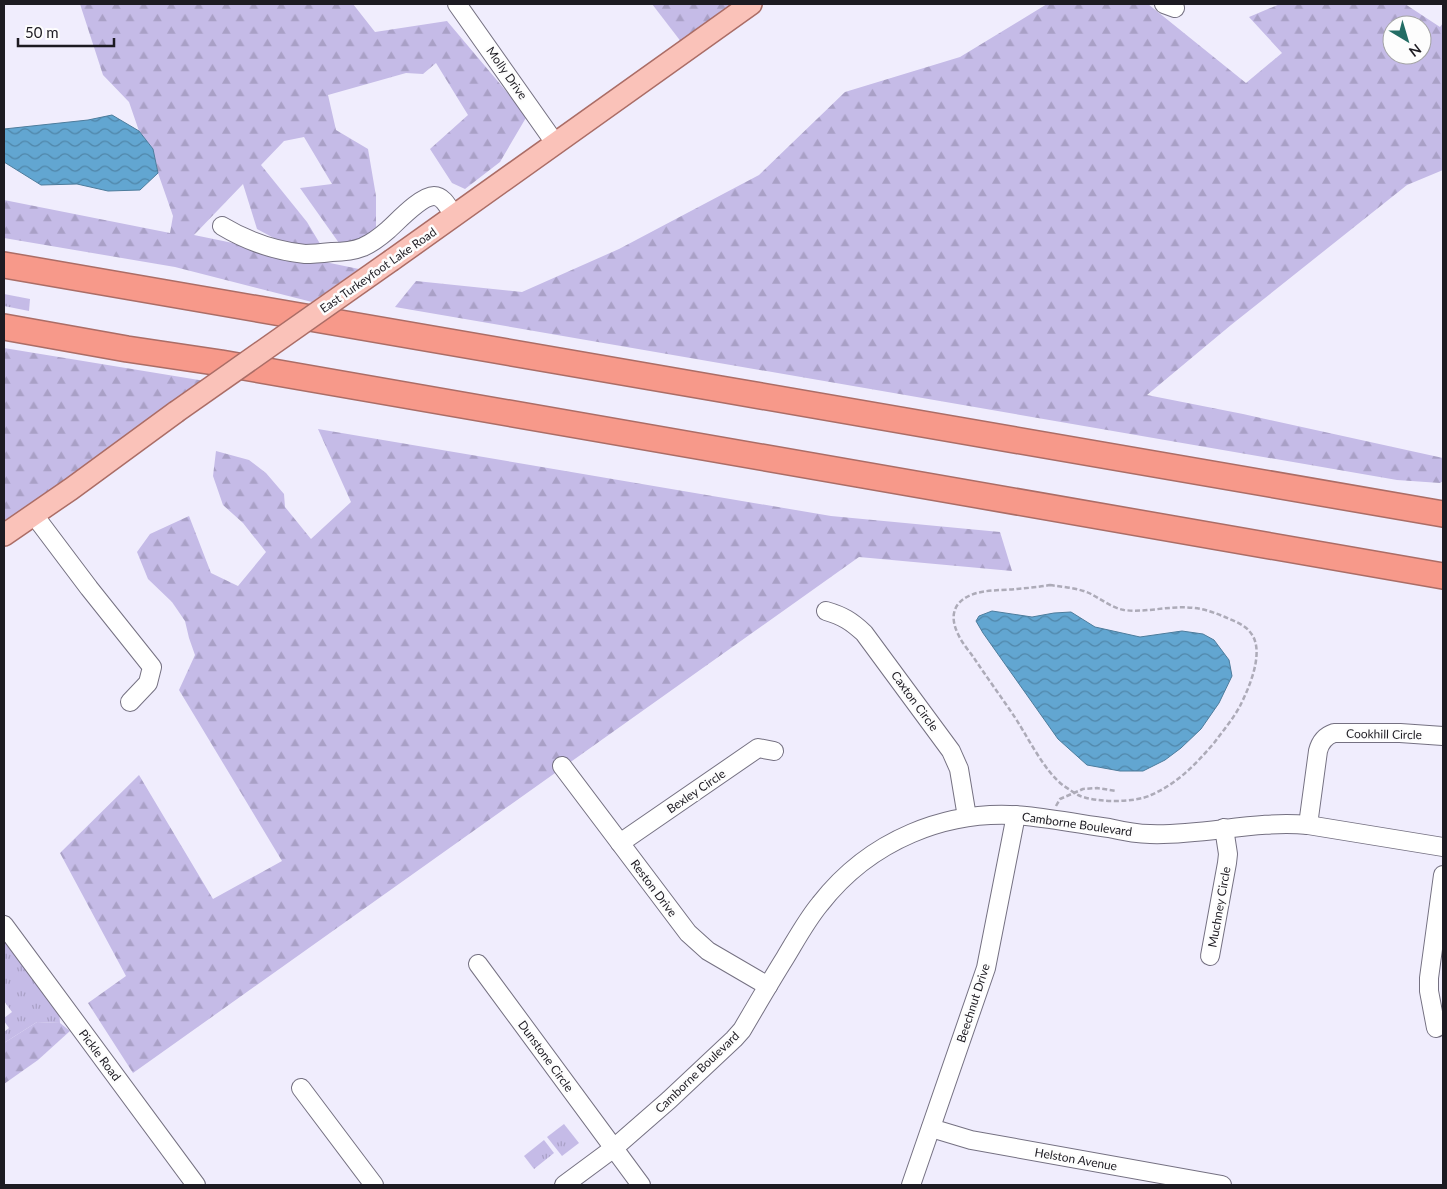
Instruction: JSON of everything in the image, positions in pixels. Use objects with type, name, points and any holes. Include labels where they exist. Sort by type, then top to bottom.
[{"type":"highway","points":[[4,265],[1443,514]]},
{"type":"highway","points":[[4,328],[1443,576]]},
{"type":"main road","name":"East Turkeyfoot Lake Road","points":[[4,535],[751,4]]},
{"type":"street","name":"Molly Drive","points":[[457,4],[555,143]]},
{"type":"street","points":[[222,226],[237,235],[262,244],[289,252],[307,254],[362,248],[379,237],[411,208],[430,196],[442,198],[454,216]]},
{"type":"street","points":[[34,515],[152,667],[148,683],[130,702]]},
{"type":"street","name":"Caxton Circle","points":[[826,612],[845,618],[864,633],[951,751],[959,769],[967,817]]},
{"type":"street","name":"Cookhill Circle","points":[[1308,825],[1319,745],[1329,734],[1400,733],[1443,736]]},
{"type":"street","name":"Bexley Circle","points":[[620,842],[758,748],[774,751]]},
{"type":"street","name":"Reston Drive","points":[[562,766],[688,933],[708,951],[768,986]]},
{"type":"street","name":"Camborne Boulevard","points":[[564,1185],[614,1148],[734,1039],[742,1030],[818,906],[852,869],[874,853],[921,829],[967,817],[1016,816],[1149,834],[1194,832],[1252,825],[1290,823],[1443,847]]},
{"type":"street","name":"Beechnut Drive","points":[[911,1185],[986,968],[1016,816]]},
{"type":"street","name":"Muchney Circle","points":[[1210,956],[1228,854],[1224,828]]},
{"type":"street","points":[[1436,1028],[1429,978],[1443,874]]},
{"type":"street","name":"Pickle Road","points":[[4,925],[196,1185]]},
{"type":"street","name":"Dunstone Circle","points":[[478,964],[641,1185]]},
{"type":"street","points":[[301,1088],[374,1185]]},
{"type":"street","name":"Helston Avenue","points":[[931,1128],[971,1140],[1222,1185]]},
{"type":"path","points":[[1050,585],[1089,592],[1120,609],[1133,611],[1194,608],[1207,611],[1230,619],[1251,632],[1257,656],[1247,692],[1238,711],[1223,732],[1184,775],[1166,789],[1147,798],[1117,801],[1101,800],[1076,793],[1062,785],[1053,776],[958,635],[953,618],[957,605],[962,600],[990,590],[1022,589],[1050,585]]},
{"type":"path","points":[[1056,820],[1055,808],[1060,799],[1083,789],[1097,788],[1116,791]]},
{"type":"green space","points":[[80,4],[353,4],[375,32],[447,21],[527,116],[500,162],[465,189],[452,183],[430,149],[468,115],[436,63],[423,74],[406,73],[328,95],[336,130],[368,149],[376,196],[376,227],[363,243],[339,243],[300,188],[332,184],[304,137],[284,141],[261,165],[307,222],[322,247],[285,244],[257,229],[243,184],[194,235],[359,269],[312,302],[175,267],[4,238],[4,200],[170,233],[173,216],[158,173],[153,149],[139,131],[129,102],[103,75]]},
{"type":"green space","points":[[652,4],[736,4],[682,43]]},
{"type":"green space","points":[[1047,4],[1148,4],[1246,83],[1282,53],[1249,17],[1280,4],[1405,4],[1422,15],[1382,15],[1382,65],[1432,65],[1432,22],[1440,27],[1443,23],[1443,170],[1407,185],[1231,325],[1147,395],[1443,458],[1443,481],[1440,483],[1397,480],[395,307],[416,281],[522,292],[619,249],[759,175],[845,92],[960,57]]},
{"type":"green space","points":[[4,294],[30,299],[29,311],[4,306]]},
{"type":"green space","points":[[4,348],[205,381],[4,527]]},
{"type":"green space","points":[[318,429],[831,516],[1000,532],[1012,571],[859,557],[133,1073],[88,1003],[126,976],[60,853],[139,775],[213,899],[282,861],[179,690],[195,655],[185,621],[172,602],[148,579],[137,552],[150,534],[189,516],[211,573],[238,586],[266,552],[243,523],[223,505],[213,476],[216,451],[249,460],[266,473],[284,494],[285,507],[311,539],[351,502]]},
{"type":"green space","points":[[4,937],[59,1010],[60,1023],[37,1022],[4,1043],[4,1032],[9,1028],[4,1018],[12,1012],[4,1001]]},
{"type":"green space","points":[[37,1022],[60,1023],[70,1031],[38,1060],[4,1084],[4,1043]]},
{"type":"green space","points":[[564,1124],[579,1143],[562,1156],[547,1137]]},
{"type":"green space","points":[[544,1140],[554,1153],[534,1169],[524,1156]]},
{"type":"water","points":[[112,115],[139,131],[153,149],[158,173],[140,190],[108,191],[77,184],[41,185],[4,162],[4,129],[88,120]]},
{"type":"water","points":[[992,611],[1032,617],[1071,612],[1095,627],[1140,637],[1182,631],[1203,634],[1214,640],[1229,660],[1232,676],[1219,703],[1201,729],[1165,760],[1143,771],[1120,771],[1087,765],[1058,739],[983,633],[976,621],[979,616]]}]
